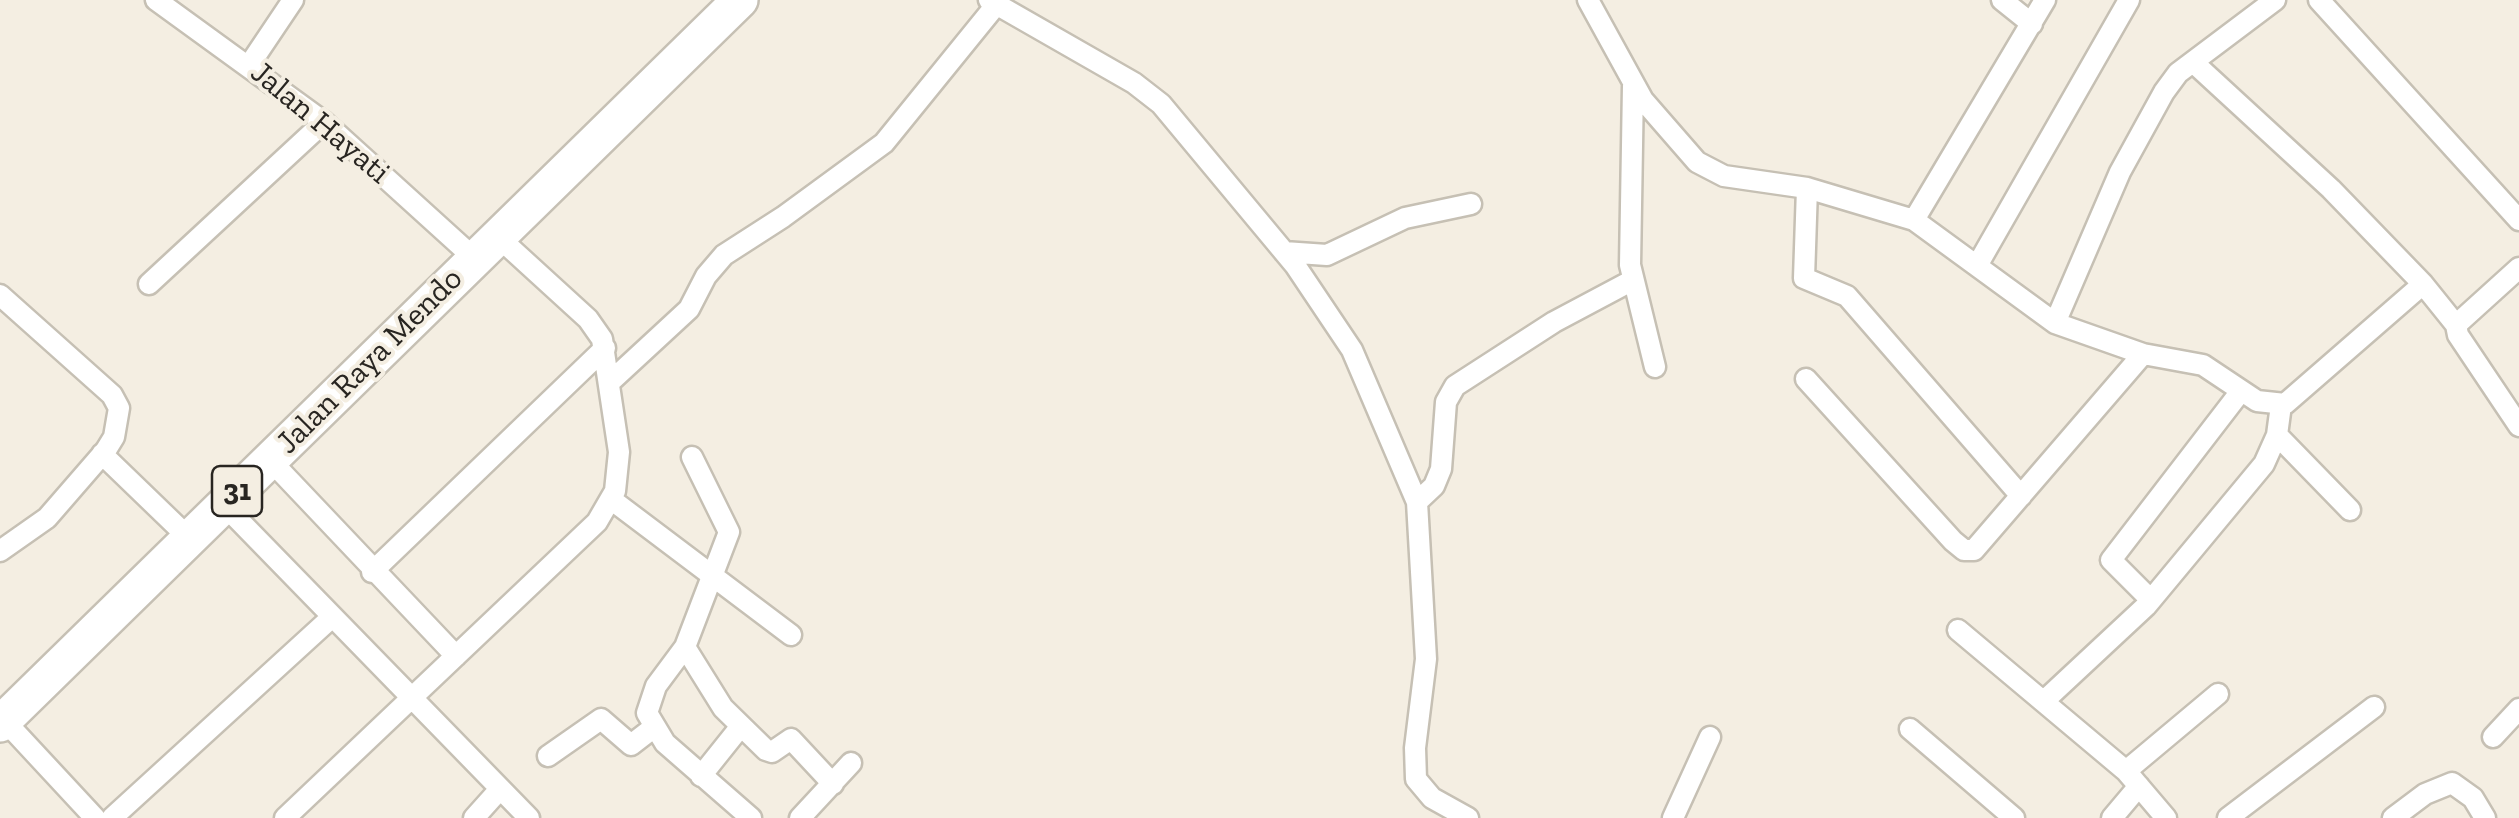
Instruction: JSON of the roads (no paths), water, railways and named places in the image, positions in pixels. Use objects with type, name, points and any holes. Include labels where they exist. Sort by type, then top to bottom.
[{"type":"highway","name":"Jalan Raya Mendo","points":[[2,722],[740,0]]},
{"type":"street","name":"Jalan Hayati","points":[[156,0],[250,64],[485,246],[588,319],[605,348]]},
{"type":"street","points":[[250,64],[293,0]]},
{"type":"street","points":[[1588,0],[1633,84],[1675,142],[1698,162],[1724,176],[1807,188],[1914,220],[2055,323],[2143,354],[2203,365],[2257,401],[2281,404]]},
{"type":"street","points":[[2002,0],[2032,24]]},
{"type":"street","points":[[1914,220],[2046,0]]},
{"type":"street","points":[[1978,264],[2129,0]]},
{"type":"street","points":[[2055,323],[2120,172],[2172,80],[2276,0]]},
{"type":"street","points":[[2320,0],[2519,220]]},
{"type":"street","points":[[610,382],[690,309],[706,276],[724,255],[784,218],[884,142],[993,2],[1096,61],[1161,104],[1284,252],[1360,364],[1417,502],[1426,659],[1415,748],[1416,778],[1432,798],[1468,818]]},
{"type":"street","points":[[2194,64],[2331,188],[2423,284],[2456,325],[2458,336],[2519,426]]},
{"type":"street","points":[[1633,84],[1632,280],[1655,367]]},
{"type":"street","points":[[149,284],[324,122]]},
{"type":"street","points":[[1807,188],[1804,278],[1847,296],[2022,496]]},
{"type":"street","points":[[1284,252],[1326,255],[1406,218],[1471,204]]},
{"type":"street","points":[[2456,325],[2519,268]]},
{"type":"street","points":[[1417,502],[1434,486],[1440,470],[1446,402],[1455,386],[1554,322],[1632,280]]},
{"type":"street","points":[[2044,702],[2151,600],[2264,464],[2277,435],[2281,404],[2423,284]]},
{"type":"street","points":[[0,295],[112,395],[119,408],[117,424],[102,454],[47,518],[0,551]]},
{"type":"street","points":[[285,818],[597,522],[612,500],[620,464],[605,348]]},
{"type":"street","points":[[372,572],[605,348]]},
{"type":"street","points":[[1806,379],[1964,550],[1974,550],[1984,543],[2143,354]]},
{"type":"street","points":[[2151,600],[2110,560],[2241,391]]},
{"type":"street","points":[[2277,435],[2350,510]]},
{"type":"street","points":[[102,454],[189,538]]},
{"type":"street","points":[[692,458],[730,532],[685,646],[648,700],[653,728],[701,776],[752,818]]},
{"type":"street","points":[[270,460],[372,572],[456,656]]},
{"type":"street","points":[[612,500],[791,635]]},
{"type":"street","points":[[223,504],[528,818]]},
{"type":"street","points":[[112,818],[331,618]]},
{"type":"street","points":[[1958,630],[2132,778],[2166,818]]},
{"type":"street","points":[[685,646],[710,691],[741,726],[769,752],[792,738],[833,784]]},
{"type":"street","points":[[2112,818],[2132,778],[2218,694]]},
{"type":"street","points":[[2228,818],[2374,707]]},
{"type":"street","points":[[2493,736],[2519,708]]},
{"type":"street","points":[[548,756],[601,719],[630,745],[653,728]]},
{"type":"street","points":[[2,722],[95,818]]},
{"type":"street","points":[[701,776],[741,726]]},
{"type":"street","points":[[1910,729],[2014,818]]},
{"type":"street","points":[[1674,818],[1710,738]]},
{"type":"street","points":[[800,818],[851,763]]},
{"type":"street","points":[[2393,818],[2425,794],[2452,783],[2473,798],[2485,818]]},
{"type":"street","points":[[474,818],[500,789]]}]
